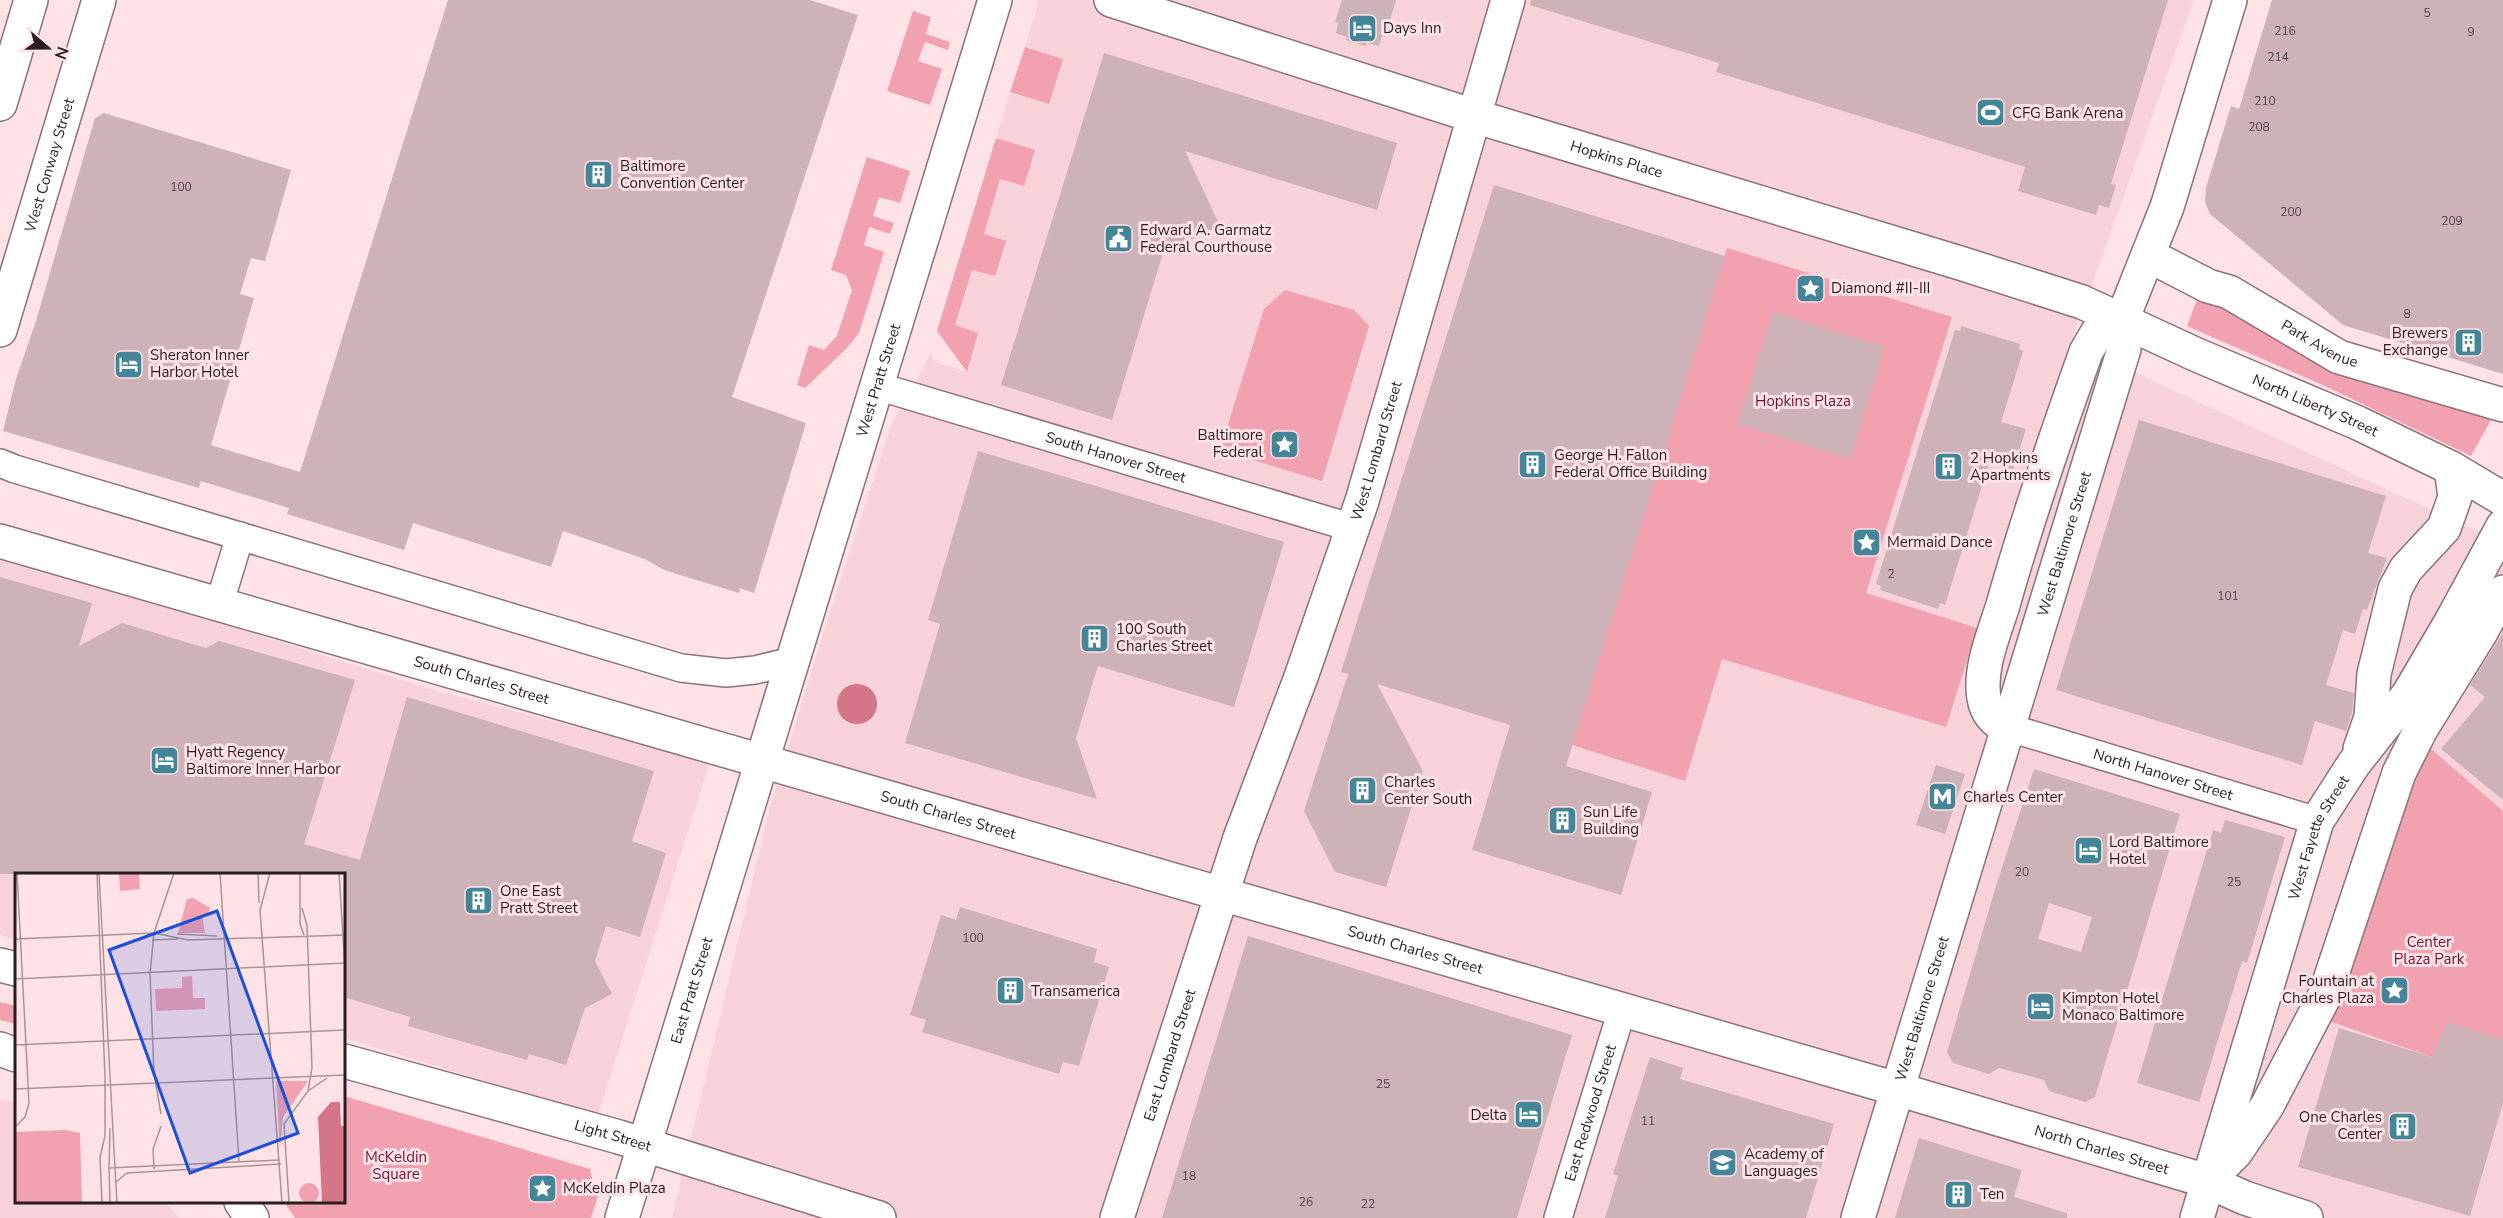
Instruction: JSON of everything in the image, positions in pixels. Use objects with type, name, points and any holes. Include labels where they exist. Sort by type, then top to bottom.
[{"type":"main road","points":[[0,104],[31,0]]},
{"type":"main road","name":"West Conway Street","points":[[0,330],[99,0]]},
{"type":"main road","name":"West Pratt Street","points":[[762,762],[995,0]]},
{"type":"main road","name":"Hopkins Place","points":[[1111,0],[1474,116],[1960,263],[2074,300],[2122,320]]},
{"type":"main road","name":"West Lombard Street","points":[[1223,894],[1240,838],[1301,677],[1353,528],[1508,0]]},
{"type":"main road","name":"West Baltimore Street","points":[[1858,1218],[2010,728],[2124,349],[2122,320],[2167,207],[2230,0]]},
{"type":"main road","name":"Park Avenue","points":[[2148,255],[2208,286],[2229,292],[2339,357],[2503,405]]},
{"type":"main road","points":[[2010,728],[2000,724],[1985,704],[1986,664],[2018,552],[2086,352],[2097,333],[2122,320]]},
{"type":"main road","name":"North Liberty Street","points":[[2122,320],[2358,423],[2451,468],[2503,499]]},
{"type":"main road","points":[[2353,765],[2371,717],[2374,674],[2395,589],[2406,569],[2444,528],[2455,497],[2451,468]]},
{"type":"main road","name":"West Fayette Street","points":[[2197,1218],[2317,821],[2353,765],[2408,695],[2503,526]]},
{"type":"main road","name":"South Charles Street","points":[[0,541],[1897,1089]]},
{"type":"main road","points":[[2207,1181],[2236,1152],[2267,1106],[2325,994],[2389,800],[2409,751],[2503,592]]},
{"type":"main road","points":[[2408,695],[2406,706],[2412,724],[2409,751]]},
{"type":"main road","name":"East Pratt Street","points":[[622,1218],[762,762]]},
{"type":"main road","name":"East Lombard Street","points":[[1117,1218],[1223,894]]},
{"type":"main road","points":[[0,965],[15,969]]},
{"type":"main road","points":[[0,1049],[15,1055]]},
{"type":"main road","name":"Light Street","points":[[345,1061],[645,1145],[879,1218]]},
{"type":"main road","name":"North Charles Street","points":[[1897,1089],[2207,1181],[2245,1198],[2306,1218]]},
{"type":"main road","points":[[242,1203],[252,1218]]},
{"type":"street","name":"South Hanover Street","points":[[877,386],[1353,528]]},
{"type":"street","points":[[0,463],[681,668],[726,673],[755,670],[792,661]]},
{"type":"street","points":[[219,605],[240,536]]},
{"type":"street","name":"North Hanover Street","points":[[2010,728],[2317,821]]},
{"type":"street","name":"East Redwood Street","points":[[1558,1218],[1622,1010]]},
{"type":"shaded area","points":[[1039,0],[2194,0],[2071,343],[2503,543],[2503,1218],[672,1218],[769,811],[821,640],[892,423],[930,355],[935,362],[967,372],[955,326],[972,269],[994,276],[984,235],[1000,178],[1024,186],[1035,151],[996,138],[1010,92],[1049,104],[1063,59],[1025,47]]},
{"type":"shaded area","points":[[0,555],[444,693],[710,762],[598,1115],[345,1038],[345,873],[15,873],[15,940],[0,935]]},
{"type":"shaded area","points":[[857,684],[871,690],[877,704],[871,718],[857,724],[843,718],[837,704],[843,690]]},
{"type":"shaded area","points":[[0,1100],[15,1103],[15,1203],[166,1203],[179,1218],[0,1218]]},
{"type":"green space","points":[[913,11],[931,17],[926,34],[950,42],[948,50],[925,42],[918,61],[942,69],[930,105],[887,91]]},
{"type":"green space","points":[[1025,47],[1063,59],[1049,104],[1010,92]]},
{"type":"green space","points":[[996,138],[1035,150],[1024,186],[1000,179],[984,234],[1006,241],[995,276],[972,270],[955,325],[978,333],[967,372],[937,331]]},
{"type":"green space","points":[[867,157],[910,171],[900,203],[879,197],[873,216],[894,223],[890,234],[869,227],[864,245],[884,252],[859,333],[846,349],[805,388],[797,385],[809,345],[824,350],[837,336],[852,290],[846,275],[831,270]]},
{"type":"green space","name":"Hopkins Plaza","points":[[1727,248],[1952,317],[1866,593],[1977,628],[1946,727],[1722,659],[1685,781],[1572,745]]},
{"type":"green space","points":[[1285,290],[1354,310],[1369,326],[1322,481],[1220,450],[1264,309]]},
{"type":"green space","points":[[2200,292],[2349,376],[2491,420],[2471,456],[2325,386],[2187,326]]},
{"type":"green space","name":"Center Plaza Park","points":[[2424,743],[2503,811],[2503,1041],[2432,1057],[2326,1020]]},
{"type":"green space","points":[[0,1002],[15,1006],[15,1024],[0,1020]]},
{"type":"green space","name":"McKeldin Square","points":[[345,1096],[590,1169],[594,1187],[600,1190],[591,1218],[295,1218],[285,1203],[345,1203]]},
{"type":"building","name":"Baltimore Convention Center","points":[[448,0],[810,0],[858,15],[732,397],[806,423],[754,593],[740,588],[739,593],[664,570],[645,559],[563,531],[551,567],[413,523],[404,550],[287,514],[289,508],[201,481],[199,488],[3,431],[16,379],[36,321],[95,118],[104,113],[291,170],[265,261],[251,258],[240,294],[254,298],[211,445],[300,472]]},
{"type":"building","name":"Days Inn","points":[[1342,0],[1396,0],[1385,37],[1382,36],[1379,46],[1367,43],[1366,46],[1346,40],[1347,37],[1336,33],[1338,23],[1335,22]]},
{"type":"building","name":"CFG Bank Arena","points":[[1531,0],[2168,0],[2111,184],[2116,185],[2109,208],[2099,205],[2096,215],[2018,191],[2025,167],[1716,72],[1719,63],[1530,5]]},
{"type":"building","points":[[2272,0],[2503,0],[2503,374],[2343,325],[2210,214],[2205,202],[2206,188],[2231,106],[2239,109]]},
{"type":"building","name":"Edward A. Garmatz Federal Courthouse","points":[[1104,53],[1397,143],[1377,210],[1185,151],[1220,226],[1163,253],[1112,420],[1001,385]]},
{"type":"building","name":"George H. Fallon Federal Office Building","points":[[1494,185],[1725,256],[1566,766],[1652,792],[1621,895],[1472,850],[1510,725],[1377,684],[1423,771],[1386,887],[1335,872],[1304,811],[1348,674],[1341,672]]},
{"type":"building","points":[[1773,312],[1885,347],[1850,459],[1738,424]]},
{"type":"building","name":"2 Hopkins Apartments","points":[[1961,326],[2020,344],[2019,349],[2023,351],[2001,422],[2026,429],[2013,470],[1989,463],[1945,605],[1940,603],[1938,609],[1880,590],[1881,586],[1876,584],[1955,330],[1960,331]]},
{"type":"building","points":[[2139,420],[2386,496],[2368,553],[2387,558],[2367,610],[2363,609],[2355,634],[2343,630],[2326,685],[2354,693],[2352,713],[2346,731],[2315,721],[2302,765],[2056,690]]},
{"type":"building","name":"100 South Charles Street","points":[[978,451],[1284,542],[1234,707],[1098,666],[1076,738],[1097,799],[905,743],[940,624],[928,620]]},
{"type":"building","points":[[0,577],[92,603],[79,646],[122,623],[206,648],[219,641],[355,680],[304,844],[360,860],[407,697],[654,771],[632,841],[666,853],[640,937],[606,926],[595,961],[612,994],[585,1008],[566,1065],[529,1054],[527,1060],[408,1026],[410,1017],[345,997],[345,873],[0,874]]},
{"type":"building","points":[[2503,633],[2503,800],[2441,749],[2485,697],[2470,685]]},
{"type":"building","points":[[1936,765],[1965,774],[1945,834],[1916,825]]},
{"type":"building","points":[[2034,769],[2180,814],[2095,1097],[2085,1102],[2049,1091],[2044,1080],[1999,1068],[1989,1074],[1953,1063],[1947,1052],[1996,886]],"holes":[[[2049,903],[2092,917],[2081,952],[2038,939]]]},
{"type":"building","points":[[2225,820],[2285,837],[2247,963],[2242,961],[2199,1102],[2137,1083],[2213,830],[2221,833]]},
{"type":"building","name":"Transamerica","points":[[960,907],[1097,949],[1094,962],[1109,967],[1079,1066],[1063,1062],[1059,1074],[922,1032],[926,1020],[910,1015],[941,915],[956,920]]},
{"type":"building","points":[[1248,936],[1572,1035],[1517,1218],[1162,1218]]},
{"type":"building","name":"One Charles Center","points":[[2447,1022],[2503,1039],[2503,1103],[2470,1216],[2298,1167],[2339,1028],[2432,1057]]},
{"type":"building","points":[[1650,1057],[1683,1068],[1680,1079],[1834,1124],[1806,1218],[1605,1218],[1618,1176],[1613,1174]]},
{"type":"building","name":"Ten","points":[[1919,1138],[2022,1170],[2014,1197],[2067,1213],[2067,1218],[1895,1218]]},
{"type":"place","name":"Days Inn","points":[[1362,28]]},
{"type":"place","name":"CFG Bank Arena","points":[[1991,113]]},
{"type":"place","name":"Baltimore Convention Center","points":[[599,175]]},
{"type":"place","name":"Edward A. Garmatz Federal Courthouse","points":[[1119,239]]},
{"type":"place","name":"Diamond #II-III","points":[[1810,288]]},
{"type":"place","name":"Brewers Exchange","points":[[2469,342]]},
{"type":"place","name":"Sheraton Inner Harbor Hotel","points":[[129,364]]},
{"type":"place","name":"Baltimore Federal","points":[[1284,444]]},
{"type":"place","name":"George H. Fallon Federal Office Building","points":[[1533,464]]},
{"type":"place","name":"2 Hopkins Apartments","points":[[1949,467]]},
{"type":"place","name":"Mermaid Dance","points":[[1866,542]]},
{"type":"place","name":"100 South Charles Street","points":[[1095,638]]},
{"type":"place","name":"Hyatt Regency Baltimore Inner Harbor","points":[[165,761]]},
{"type":"place","name":"Charles Center South","points":[[1363,791]]},
{"type":"place","name":"Charles Center","points":[[1942,797]]},
{"type":"place","name":"Sun Life Building","points":[[1562,821]]},
{"type":"place","name":"Lord Baltimore Hotel","points":[[2088,851]]},
{"type":"place","name":"One East Pratt Street","points":[[479,900]]},
{"type":"place","name":"Fountain at Charles Plaza","points":[[2395,990]]},
{"type":"place","name":"Transamerica","points":[[1010,991]]},
{"type":"place","name":"Kimpton Hotel Monaco Baltimore","points":[[2041,1007]]},
{"type":"place","name":"Delta","points":[[1528,1115]]},
{"type":"place","name":"One Charles Center","points":[[2403,1126]]},
{"type":"place","name":"Academy of Languages","points":[[1723,1163]]},
{"type":"place","name":"McKeldin Plaza","points":[[542,1188]]},
{"type":"place","name":"Ten","points":[[1959,1194]]}]
